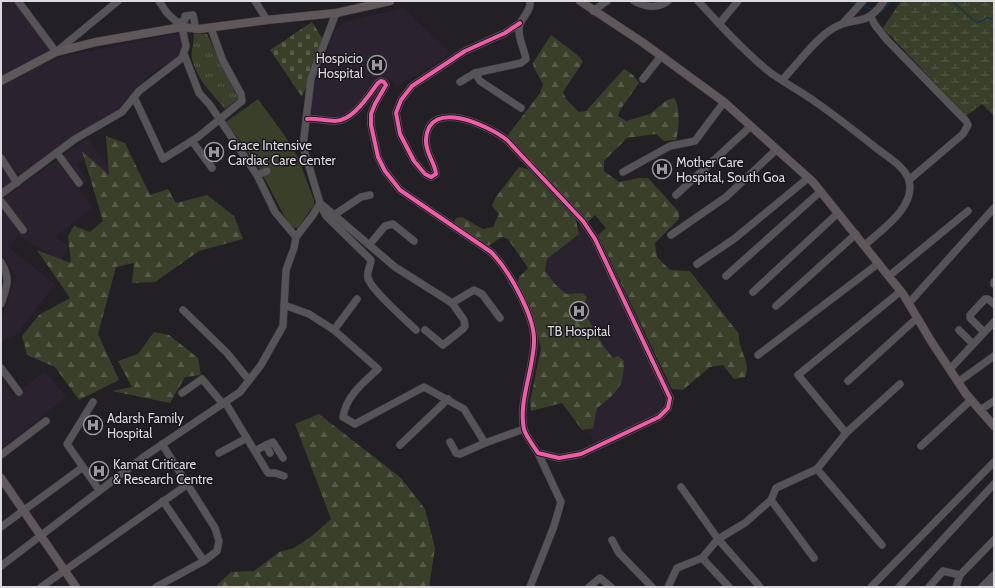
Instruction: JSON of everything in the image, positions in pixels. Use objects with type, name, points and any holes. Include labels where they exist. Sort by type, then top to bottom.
[{"type":"main road","points":[[1,81],[56,52],[138,33],[180,25],[196,29],[211,28],[267,20],[336,13],[390,1]]},
{"type":"main road","points":[[580,1],[661,56],[724,102],[777,149],[821,191],[901,291],[958,382],[971,400],[994,426]]},
{"type":"main road","points":[[1,478],[76,587]]},
{"type":"street","points":[[18,1],[56,52],[118,1]]},
{"type":"street","points":[[1,194],[75,139],[122,112],[134,97],[152,79],[182,58],[186,46],[180,25],[167,13],[159,1]]},
{"type":"street","points":[[255,1],[267,20]]},
{"type":"street","points":[[530,1],[528,13],[520,23],[505,33],[465,51],[412,86],[401,100],[396,113],[400,134],[414,161],[425,174],[431,177],[436,174],[436,168],[429,155],[426,139],[428,131],[433,123],[440,118],[451,117],[467,120],[498,133],[507,140],[583,221],[595,239],[670,398],[668,408],[659,417],[581,454],[559,458],[538,453]]},
{"type":"street","points":[[593,11],[607,1]]},
{"type":"street","points":[[634,1],[652,6],[660,6],[668,1]]},
{"type":"street","points":[[698,1],[757,61],[782,80],[818,103],[866,140],[900,167],[909,180],[909,198],[902,210],[865,245]]},
{"type":"street","points":[[719,24],[738,1]]},
{"type":"street","points":[[844,22],[863,20],[875,12],[884,1]]},
{"type":"street","points":[[782,80],[820,38],[844,22],[862,3]]},
{"type":"street","points":[[875,12],[875,25],[887,40],[966,121],[968,125],[963,134],[909,180]]},
{"type":"street","points":[[336,13],[311,78],[303,146],[320,203],[326,216],[371,260],[367,276],[370,283],[416,330]]},
{"type":"street","points":[[180,25],[185,20],[185,16],[193,15],[196,29]]},
{"type":"street","points":[[460,82],[475,73],[521,63],[526,59],[519,30],[520,23]]},
{"type":"street","points":[[134,97],[163,160],[192,141],[242,101],[241,94],[223,61],[211,28]]},
{"type":"street","points":[[184,54],[199,93],[210,105],[218,120],[257,175],[275,212],[296,237]]},
{"type":"street","points":[[643,79],[661,56]]},
{"type":"street","points":[[475,73],[480,81],[522,108]]},
{"type":"street","points":[[307,119],[314,118],[335,121],[343,119],[350,115],[378,83],[381,81],[384,82],[386,85],[385,90],[375,104],[371,114],[371,125],[378,157],[385,171],[400,190],[491,252],[499,260],[526,306],[534,340],[524,409],[524,429],[538,453],[561,502],[554,526],[530,587]]},
{"type":"street","points":[[623,172],[670,146],[695,141],[724,102]]},
{"type":"street","points":[[676,194],[751,126]]},
{"type":"street","points":[[192,141],[212,168]]},
{"type":"street","points":[[671,235],[726,197],[777,149]]},
{"type":"street","points":[[57,153],[79,183]]},
{"type":"street","points":[[1,158],[17,182]]},
{"type":"street","points":[[257,175],[267,171]]},
{"type":"street","points":[[697,264],[734,239],[808,178]]},
{"type":"street","points":[[726,276],[821,191]]},
{"type":"street","points":[[334,215],[361,197],[370,195]]},
{"type":"street","points":[[1,201],[23,230]]},
{"type":"street","points":[[320,203],[370,244],[395,267],[452,303],[464,320],[465,326],[463,329],[443,345],[425,330]]},
{"type":"street","points":[[1,566],[40,534],[162,444],[240,392],[261,365],[283,326],[286,270],[294,248],[296,237],[313,215],[320,203]]},
{"type":"street","points":[[909,303],[994,208]]},
{"type":"street","points":[[889,276],[968,211]]},
{"type":"street","points":[[753,292],[838,212]]},
{"type":"street","points":[[370,244],[385,226],[393,224],[414,241]]},
{"type":"street","points":[[776,306],[856,234]]},
{"type":"street","points":[[1,262],[8,274],[6,289],[1,304]]},
{"type":"street","points":[[758,355],[879,262]]},
{"type":"street","points":[[452,303],[474,290],[482,294],[500,318]]},
{"type":"street","points":[[846,433],[798,376],[901,291]]},
{"type":"street","points":[[334,330],[357,299]]},
{"type":"street","points":[[984,332],[970,318],[970,315],[985,299],[988,299],[994,304]]},
{"type":"street","points":[[284,305],[309,314],[334,330],[378,369],[354,392],[345,406],[343,417],[356,424],[424,387],[464,408],[485,443]]},
{"type":"street","points":[[183,310],[227,353],[249,380]]},
{"type":"street","points":[[848,381],[917,318]]},
{"type":"street","points":[[950,370],[994,322]]},
{"type":"street","points":[[959,330],[973,344]]},
{"type":"street","points":[[958,382],[994,356]]},
{"type":"street","points":[[1,368],[19,392]]},
{"type":"street","points":[[182,393],[202,379],[224,403],[268,473],[275,473],[284,476]]},
{"type":"street","points":[[668,587],[677,568],[702,558],[718,539],[745,523],[771,500],[776,488],[817,469],[846,433],[900,384]]},
{"type":"street","points":[[400,445],[448,399]]},
{"type":"street","points":[[921,446],[971,400]]},
{"type":"street","points":[[980,410],[994,401]]},
{"type":"street","points":[[93,402],[67,444],[99,490]]},
{"type":"street","points":[[1,455],[46,421]]},
{"type":"street","points":[[450,442],[456,453],[460,454],[524,429]]},
{"type":"street","points":[[219,453],[247,438]]},
{"type":"street","points":[[255,451],[273,442],[283,458]]},
{"type":"street","points":[[156,587],[204,561],[217,551],[219,541],[215,528],[162,444]]},
{"type":"street","points":[[266,445],[270,453]]},
{"type":"street","points":[[870,587],[994,462]]},
{"type":"street","points":[[1,527],[83,467]]},
{"type":"street","points":[[817,469],[882,545]]},
{"type":"street","points":[[41,587],[188,484]]},
{"type":"street","points":[[899,587],[994,484]]},
{"type":"street","points":[[681,487],[718,539],[760,587]]},
{"type":"street","points":[[771,500],[814,558]]},
{"type":"street","points":[[163,501],[204,561]]},
{"type":"street","points":[[612,540],[619,553],[652,587]]},
{"type":"street","points":[[956,587],[960,576],[994,540]]},
{"type":"street","points":[[702,558],[729,587]]},
{"type":"street","points":[[928,587],[943,571],[960,576]]},
{"type":"street","points":[[982,587],[994,575]]},
{"type":"street","points":[[589,587],[600,578],[611,587]]},
{"type":"street","points":[[991,587],[994,584]]},
{"type":"shaded area","points":[[1,1],[15,1],[50,49],[1,79]]},
{"type":"shaded area","name":"Hospicio Hospital","points":[[403,8],[451,53],[397,87],[389,77],[382,78],[352,114],[336,121],[317,119],[311,113],[312,90],[335,30],[347,21]]},
{"type":"shaded area","points":[[181,33],[184,50],[181,56],[154,71],[132,92],[119,110],[70,138],[18,176],[1,150],[1,86],[41,65],[61,57]]},
{"type":"shaded area","points":[[88,138],[112,172],[102,179],[86,158],[77,165],[87,180],[79,188],[92,208],[55,237],[69,245],[61,261],[18,235],[9,248],[55,284],[17,334],[1,341],[1,322],[16,276],[1,253],[1,200]]},
{"type":"shaded area","points":[[1,165],[14,182],[1,191]]},
{"type":"shaded area","name":"TB Hospital","points":[[581,225],[595,247],[660,382],[664,402],[660,413],[594,443],[548,342],[515,281]]},
{"type":"shaded area","points":[[45,371],[66,397],[1,449],[1,375],[12,397]]},
{"type":"green space","points":[[901,1],[994,1],[994,116],[982,104],[966,116],[883,28]]},
{"type":"green space","points":[[312,22],[324,41],[302,97],[270,50]]},
{"type":"green space","points":[[194,33],[207,34],[239,98],[225,109],[201,80],[194,67],[192,56]]},
{"type":"green space","points":[[551,35],[579,56],[583,62],[563,92],[566,99],[579,112],[586,111],[624,69],[633,75],[639,83],[620,110],[618,116],[626,121],[650,114],[667,100],[674,98],[678,107],[679,124],[676,140],[664,141],[656,134],[627,138],[604,161],[604,171],[619,182],[639,178],[648,178],[679,212],[679,219],[655,243],[657,257],[670,270],[690,271],[739,334],[740,345],[747,366],[745,377],[734,379],[723,365],[710,367],[683,390],[672,389],[598,235],[606,228],[595,215],[588,222],[508,135],[540,93],[543,84],[534,68],[533,63]]},
{"type":"green space","points":[[258,99],[285,136],[298,158],[314,200],[314,205],[298,228],[294,228],[288,223],[259,168],[226,122]]},
{"type":"green space","points":[[106,136],[125,143],[150,195],[168,189],[176,203],[207,195],[234,216],[243,239],[199,251],[155,282],[132,283],[134,263],[116,267],[98,334],[119,380],[79,400],[55,367],[27,355],[22,336],[39,315],[70,298],[37,250],[71,263],[68,236],[74,226],[90,232],[103,221],[82,151],[109,175]]},
{"type":"green space","points":[[519,167],[528,169],[576,220],[579,234],[547,259],[545,271],[555,284],[566,294],[583,293],[587,298],[582,308],[604,347],[613,358],[618,356],[624,361],[624,370],[621,383],[610,398],[597,408],[593,428],[582,430],[562,403],[531,411],[530,402],[541,348],[530,306],[518,284],[519,277],[528,268],[508,239],[502,237],[488,246],[454,223],[456,218],[462,217],[483,229],[493,227],[499,214],[492,206],[495,198]]},
{"type":"green space","points":[[154,332],[169,335],[198,358],[201,375],[185,377],[170,403],[112,391],[132,387],[118,361],[138,354]]},
{"type":"green space","points":[[319,414],[401,478],[425,509],[435,548],[429,587],[215,587],[231,572],[254,571],[279,552],[294,548],[312,536],[331,519],[295,424]]},
{"type":"waterway","points":[[850,1],[858,4]]},
{"type":"waterway","points":[[878,11],[881,12],[891,1]]},
{"type":"waterway","points":[[952,1],[977,23],[987,18],[994,19]]},
{"type":"waterway","points":[[863,6],[875,10]]},
{"type":"cycle path","points":[[307,119],[342,120],[360,107],[378,83],[381,81],[384,82],[386,85],[371,114],[371,125],[378,157],[385,171],[400,190],[491,252],[505,270],[525,306],[533,331],[534,341],[532,362],[523,408],[525,432],[538,453],[559,458],[581,454],[659,417],[668,408],[670,398],[595,239],[583,221],[507,140],[498,134],[474,122],[461,118],[448,117],[437,119],[430,126],[426,139],[428,153],[434,165],[436,174],[431,177],[425,174],[414,161],[400,134],[396,113],[401,100],[412,86],[465,51],[505,33],[520,23]]},
{"type":"place","name":"Hospicio Hospital","points":[[377,65]]},
{"type":"place","name":"Grace Intensive Cardiac Care Center","points":[[214,152]]},
{"type":"place","name":"Mother Care Hospital, South Goa","points":[[662,169]]},
{"type":"place","name":"TB Hospital","points":[[579,311]]},
{"type":"place","name":"Adarsh Family Hospital","points":[[93,425]]},
{"type":"place","name":"Kamat Criticare & Research Centre","points":[[99,471]]}]
